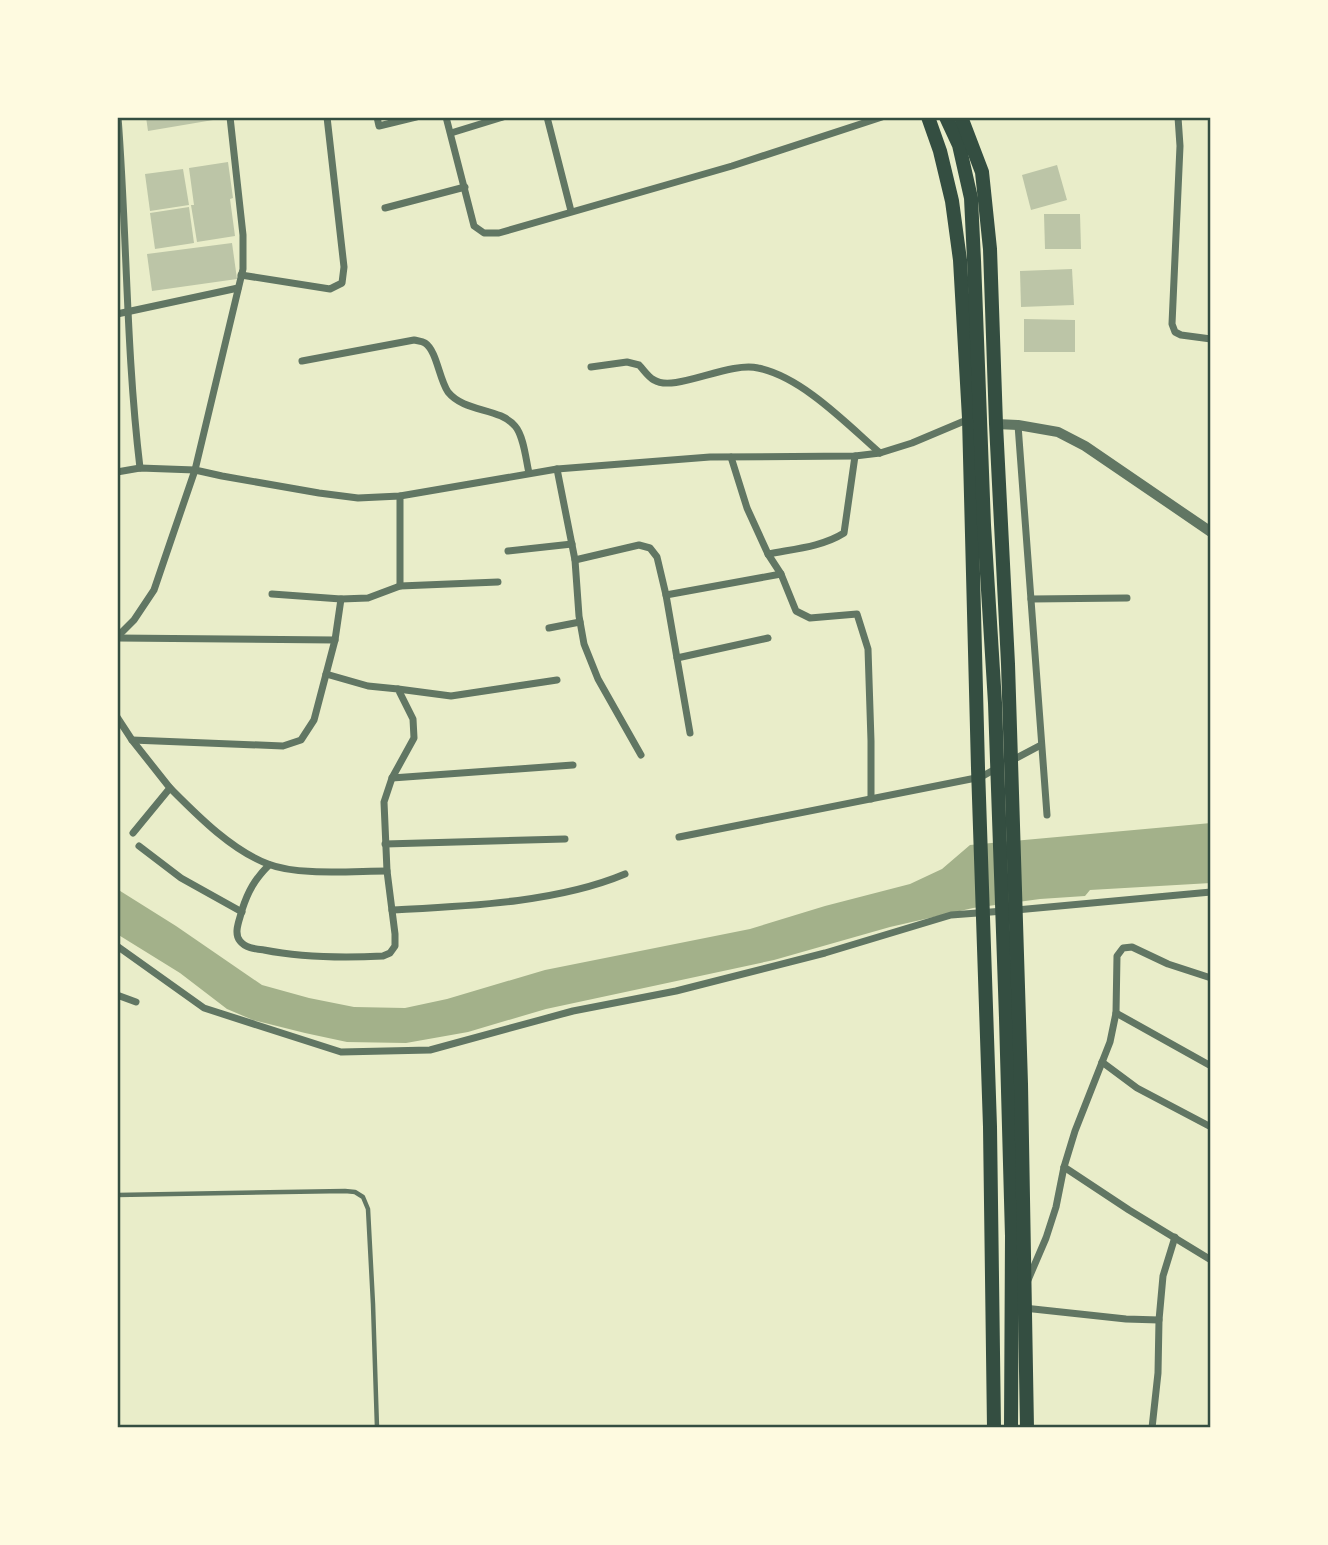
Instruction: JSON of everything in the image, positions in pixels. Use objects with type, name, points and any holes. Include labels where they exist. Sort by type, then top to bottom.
[{"type":"highway","points":[[928,117],[952,201],[960,260],[970,418],[993,1250],[993,1428]]},
{"type":"highway","points":[[946,117],[959,145],[971,198],[984,525],[995,703],[1006,1018],[1012,1236],[1011,1428]]},
{"type":"highway","points":[[961,117],[982,172],[990,249],[1011,754],[1027,1428]]},
{"type":"street","points":[[118,117],[133,409],[140,468]]},
{"type":"street","points":[[117,637],[134,620],[154,590],[195,470],[242,275],[243,235],[230,117]]},
{"type":"street","points":[[242,275],[330,289],[342,283],[345,267],[327,117]]},
{"type":"street","points":[[377,117],[379,126],[416,117]]},
{"type":"street","points":[[446,117],[474,226],[484,233],[499,233],[732,166],[882,117]]},
{"type":"street","points":[[450,133],[503,117]]},
{"type":"street","points":[[547,117],[570,211]]},
{"type":"street","points":[[1178,117],[1180,146],[1172,324],[1175,332],[1181,335],[1211,339]]},
{"type":"street","points":[[385,208],[465,187]]},
{"type":"street","points":[[117,314],[238,288]]},
{"type":"street","points":[[302,361],[414,340],[425,343],[433,353],[441,380],[458,402],[503,417],[516,426],[529,473]]},
{"type":"street","points":[[591,368],[627,362],[639,365],[656,382],[674,383],[731,368],[757,367],[785,378],[818,400],[880,453]]},
{"type":"street","points":[[117,472],[140,468],[195,470],[358,498],[400,496],[557,469],[710,457],[855,456],[880,453],[912,443],[970,418]]},
{"type":"street","points":[[996,424],[1058,432],[1085,446],[1211,531]]},
{"type":"street","points":[[1018,425],[1046,815]]},
{"type":"street","points":[[768,554],[811,546],[844,533],[855,456]]},
{"type":"street","points":[[731,457],[747,508],[768,554],[781,574],[796,611],[810,618],[857,614],[868,649],[871,799]]},
{"type":"street","points":[[557,469],[575,560],[584,644],[598,679],[641,755]]},
{"type":"street","points":[[400,496],[400,586]]},
{"type":"street","points":[[509,551],[572,544]]},
{"type":"street","points":[[575,560],[639,544],[650,548],[657,557],[690,733]]},
{"type":"street","points":[[666,595],[781,574]]},
{"type":"street","points":[[272,594],[341,599],[368,598],[400,586],[498,582]]},
{"type":"street","points":[[1031,599],[1127,598]]},
{"type":"street","points":[[132,740],[284,746],[301,740],[314,720],[335,640],[341,599]]},
{"type":"street","points":[[549,628],[580,622]]},
{"type":"street","points":[[117,637],[335,640]]},
{"type":"street","points":[[677,658],[768,638]]},
{"type":"street","points":[[326,674],[368,686],[450,696],[557,680]]},
{"type":"street","points":[[269,865],[257,877],[247,894],[237,929],[238,939],[242,944],[291,956],[322,958],[383,956],[390,953],[395,934],[387,871],[384,802],[392,778],[414,738],[413,719],[398,689]]},
{"type":"street","points":[[117,717],[170,788],[205,823],[250,856],[269,865],[296,870],[387,871]]},
{"type":"street","points":[[679,837],[981,777],[1041,745]]},
{"type":"street","points":[[392,778],[573,765]]},
{"type":"street","points":[[133,833],[170,788]]},
{"type":"street","points":[[385,844],[565,839]]},
{"type":"street","points":[[139,845],[181,878],[242,912]]},
{"type":"street","points":[[392,910],[508,902],[604,883],[625,874]]},
{"type":"street","points":[[117,946],[204,1008],[341,1052],[430,1050],[573,1011],[676,991],[811,957],[951,915],[1211,892]]},
{"type":"street","points":[[1025,1287],[1056,1207],[1075,1131],[1110,1042],[1116,1013],[1117,956],[1123,948],[1132,947],[1168,964],[1211,978]]},
{"type":"street","points":[[117,995],[136,1002]]},
{"type":"street","points":[[1116,1013],[1211,1066]]},
{"type":"street","points":[[1102,1062],[1138,1088],[1211,1127]]},
{"type":"street","points":[[1064,1167],[1211,1260]]},
{"type":"street","points":[[1152,1428],[1163,1276],[1175,1237]]},
{"type":"street","points":[[1024,1308],[1159,1320]]},
{"type":"lane","points":[[117,1195],[345,1191],[355,1192],[363,1198],[368,1209],[370,1235],[377,1428]]},
{"type":"shaded area","points":[[1211,823],[1211,883],[1090,890],[1085,896],[973,908],[890,927],[774,960],[546,1009],[468,1032],[406,1043],[347,1042],[253,1020],[227,1009],[180,973],[117,934],[117,889],[262,985],[354,1007],[405,1008],[447,999],[545,970],[750,929],[910,884],[942,869],[970,845]]},
{"type":"building","points":[[146,117],[218,117],[219,119],[148,131]]},
{"type":"building","points":[[228,162],[235,236],[197,242],[189,168]]},
{"type":"building","points":[[1057,165],[1067,200],[1031,210],[1022,175]]},
{"type":"building","points":[[183,169],[189,205],[150,211],[145,174]]},
{"type":"building","points":[[189,207],[194,243],[155,249],[150,213]]},
{"type":"building","points":[[1044,214],[1080,214],[1081,249],[1045,249]]},
{"type":"building","points":[[232,243],[237,279],[152,291],[147,254]]},
{"type":"building","points":[[1072,269],[1074,305],[1021,307],[1020,271]]},
{"type":"building","points":[[1024,319],[1075,320],[1075,352],[1024,352]]}]
